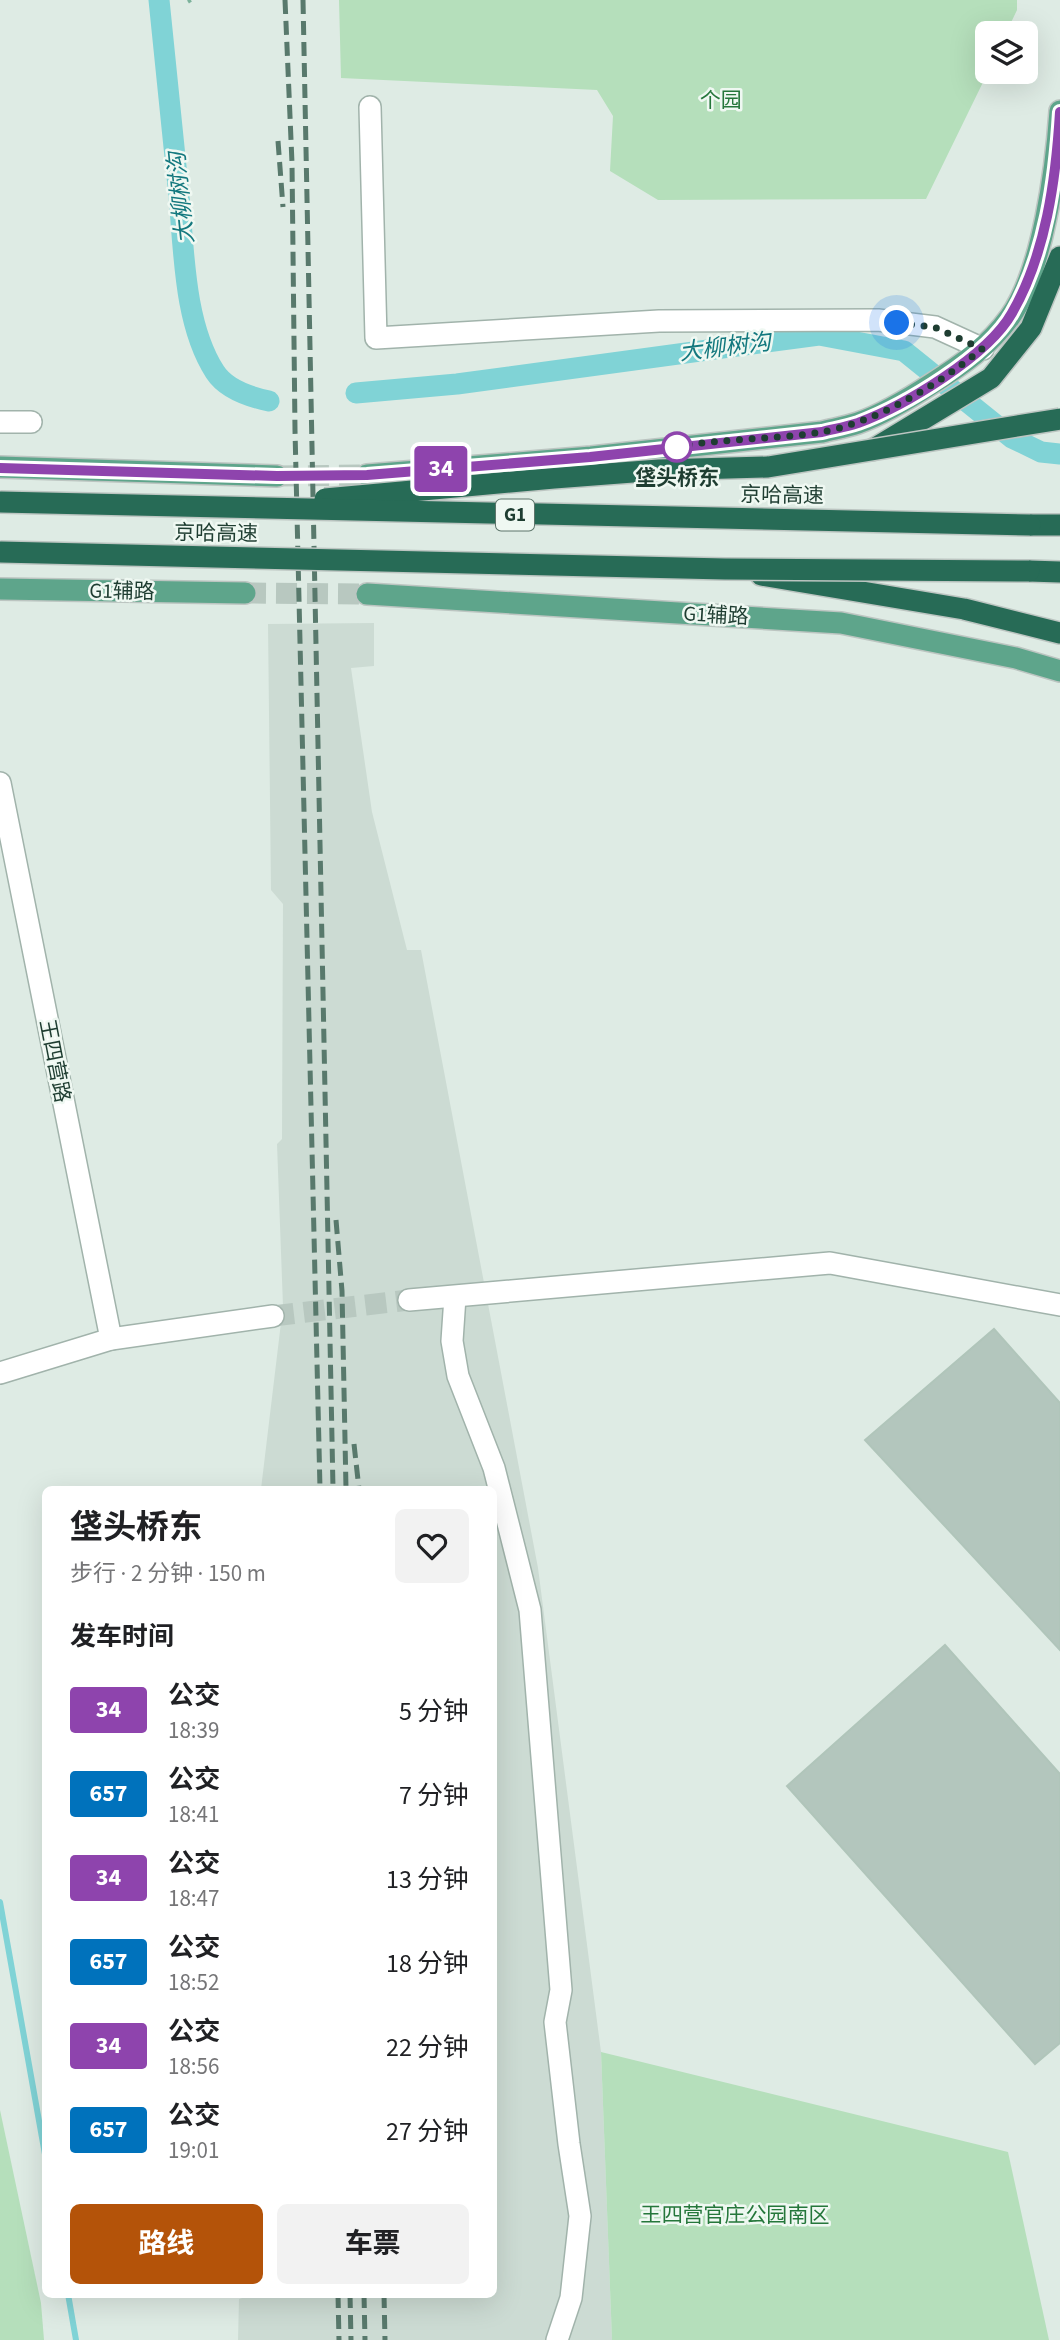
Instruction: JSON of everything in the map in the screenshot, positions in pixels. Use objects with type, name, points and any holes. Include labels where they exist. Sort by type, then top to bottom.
[{"type":"highway","points":[[870,451],[991,378],[1031,328],[1060,257]]},
{"type":"highway","points":[[240,507],[659,470],[768,467],[1060,419]]},
{"type":"highway","name":"京哈高速","points":[[0,502],[305,511],[1060,525]]},
{"type":"highway","name":"京哈高速","points":[[0,552],[725,569],[1060,572]]},
{"type":"highway","points":[[725,569],[964,609],[1060,633]]},
{"type":"main road","points":[[367,475],[590,457],[822,432],[858,423],[910,398],[975,355],[1011,316],[1035,265],[1052,185],[1060,111]]},
{"type":"main road","points":[[0,467],[277,476]]},
{"type":"main road","name":"G1辅路","points":[[0,589],[244,593]]},
{"type":"main road","name":"G1辅路","points":[[367,594],[841,622],[1016,658],[1060,671]]},
{"type":"street","points":[[370,107],[376,338],[660,321],[878,320],[934,327],[975,355]]},
{"type":"street","points":[[0,422],[31,422]]},
{"type":"street","name":"王四营路","points":[[0,782],[111,1339]]},
{"type":"street","points":[[409,1300],[830,1263],[1060,1305]]},
{"type":"street","points":[[455,1297],[452,1341],[458,1377],[494,1468],[530,1610],[561,1990],[555,2022],[580,2216],[571,2298],[557,2340]]},
{"type":"street","points":[[0,1373],[111,1339],[273,1316]]},
{"type":"shaded area","points":[[374,623],[374,666],[351,668],[372,812],[407,950],[421,950],[538,1568],[601,2052],[612,2340],[238,2340],[239,2299],[242,2298],[497,2298],[497,1486],[261,1486],[283,1306],[277,1144],[282,1139],[283,904],[271,890],[268,624]]},
{"type":"green space","name":"个园","points":[[339,0],[1017,0],[1017,10],[1012,21],[975,21],[975,84],[982,84],[926,199],[658,200],[610,171],[613,116],[597,90],[341,78]]},
{"type":"green space","name":"王四营官庄公园南区","points":[[601,2052],[1008,2152],[1049,2340],[612,2340]]},
{"type":"green space","points":[[0,2110],[41,2303],[44,2340],[0,2340]]},
{"type":"building","points":[[994,1329],[1060,1403],[1060,1650],[865,1440]]},
{"type":"building","points":[[945,1645],[1060,1774],[1060,2043],[1035,2064],[787,1786]]},
{"type":"waterway","name":"大柳树沟","points":[[159,0],[184,263],[197,332],[215,372],[225,383],[239,391],[269,401]]},
{"type":"waterway","name":"大柳树沟","points":[[356,393],[457,384],[819,335],[904,351],[1012,438],[1041,452],[1060,454]]},
{"type":"waterway","points":[[0,1902],[42,2138]]},
{"type":"waterway","points":[[69,2298],[76,2340]]},
{"type":"tunnel","points":[[277,476],[367,475]]},
{"type":"tunnel","points":[[245,593],[367,594]]},
{"type":"tunnel","points":[[273,1316],[409,1300]]},
{"type":"railway","points":[[285,0],[292,163],[295,430],[320,1486]]},
{"type":"railway","points":[[303,0],[333,1486]]},
{"type":"railway","points":[[278,141],[283,207]]},
{"type":"railway","points":[[336,1220],[342,1291],[346,1486]]},
{"type":"railway","points":[[354,1444],[359,1486]]},
{"type":"railway","points":[[338,2298],[339,2340]]},
{"type":"railway","points":[[350,2298],[351,2340]]},
{"type":"railway","points":[[364,2298],[365,2340]]},
{"type":"railway","points":[[384,2298],[385,2340]]},
{"type":"bus line","name":"34","points":[[0,468],[277,476],[367,475],[590,457],[822,432],[858,423],[910,398],[967,362],[1011,316],[1035,265],[1052,185],[1060,112]]},
{"type":"place","name":"垡头桥东","points":[[677,447]]},
{"type":"route","points":[[677,447],[822,432],[858,423],[910,398],[967,362],[982,349],[934,327],[897,323]]}]
